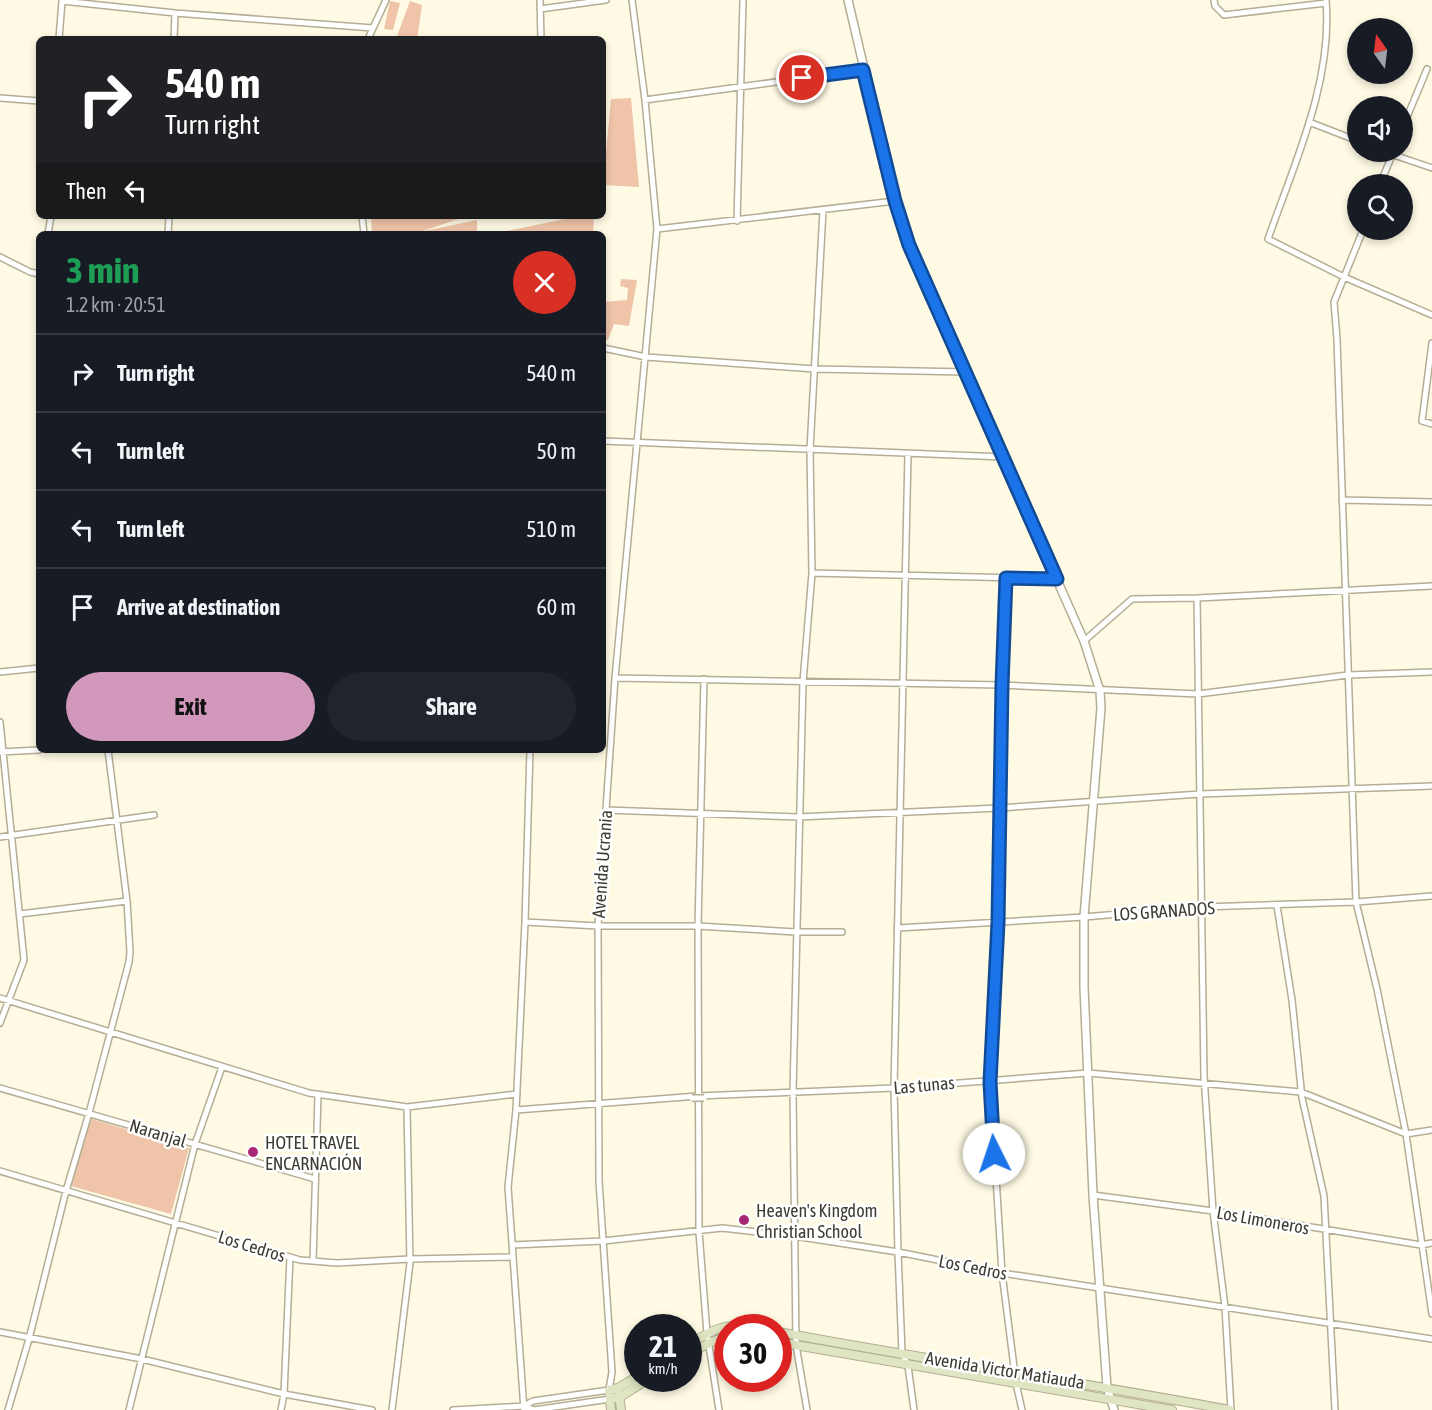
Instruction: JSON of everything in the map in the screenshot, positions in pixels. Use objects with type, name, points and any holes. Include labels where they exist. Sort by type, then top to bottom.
[{"type":"main road","points":[[702,1336],[714,1330]]},
{"type":"main road","name":"Avenida Victor Matiauda","points":[[792,1334],[1231,1410]]},
{"type":"main road","points":[[702,1347],[714,1341]]},
{"type":"main road","name":"Avenida Victor Matiauda","points":[[792,1344],[1172,1410]]},
{"type":"main road","points":[[619,1393],[624,1389]]},
{"type":"main road","points":[[609,1395],[624,1391]]},
{"type":"main road","name":"Avenida Ucrania","points":[[619,1393],[621,1410]]},
{"type":"main road","name":"Avenida Ucrania","points":[[609,1395],[611,1410]]},
{"type":"street","points":[[369,36],[386,0]]},
{"type":"street","points":[[540,0],[541,36]]},
{"type":"street","points":[[540,9],[606,0]]},
{"type":"street","name":"Avenida Ucrania","points":[[609,1395],[612,1372],[599,1181],[598,926],[615,678],[657,229],[645,100],[632,0]]},
{"type":"street","points":[[737,220],[743,0]]},
{"type":"street","points":[[848,0],[895,201],[909,245],[1084,641],[1100,691],[1101,708],[1084,917],[1093,1195],[1107,1387],[1114,1410]]},
{"type":"street","points":[[1214,0],[1215,6],[1224,15],[1326,2],[1324,62],[1309,122],[1268,239],[1344,277],[1432,315]]},
{"type":"street","points":[[59,36],[62,1],[175,13],[373,28]]},
{"type":"street","points":[[174,36],[175,13]]},
{"type":"street","points":[[1413,103],[1427,69]]},
{"type":"street","points":[[645,100],[863,70]]},
{"type":"street","points":[[0,98],[36,100]]},
{"type":"street","points":[[1309,122],[1347,137]]},
{"type":"street","points":[[1413,161],[1432,168]]},
{"type":"street","points":[[657,229],[895,201]]},
{"type":"street","points":[[807,1410],[796,1345],[793,1092],[798,817],[803,682],[812,573],[810,450],[823,210]]},
{"type":"street","points":[[1359,240],[1334,302],[1356,903],[1377,989],[1406,1134],[1432,1314]]},
{"type":"street","points":[[0,257],[36,273]]},
{"type":"street","points":[[1432,343],[1422,420],[1432,424]]},
{"type":"street","points":[[606,349],[646,357],[815,369],[966,372]]},
{"type":"street","points":[[606,441],[1004,457]]},
{"type":"street","points":[[908,454],[894,1088],[902,1353],[908,1366],[914,1410]]},
{"type":"street","points":[[1342,500],[1432,502]]},
{"type":"street","points":[[812,573],[1057,579]]},
{"type":"street","points":[[1006,578],[998,922],[990,1079],[1002,1273],[1022,1410]]},
{"type":"street","points":[[1084,641],[1132,599],[1197,598],[1432,586]]},
{"type":"street","points":[[1197,598],[1204,1083],[1213,1211],[1225,1307],[1231,1410]]},
{"type":"street","points":[[0,672],[36,668]]},
{"type":"street","points":[[615,678],[1002,685],[1198,694],[1348,675],[1432,672]]},
{"type":"street","points":[[704,679],[698,926],[699,1232],[707,1333],[719,1410]]},
{"type":"street","points":[[0,722],[24,960],[0,1023]]},
{"type":"street","points":[[2,752],[36,750]]},
{"type":"street","points":[[8,1410],[129,962],[126,901],[108,753]]},
{"type":"street","points":[[524,1408],[508,1187],[517,1094],[530,753]]},
{"type":"street","points":[[606,810],[798,817],[999,808],[1200,794],[1432,786]]},
{"type":"street","points":[[0,837],[154,815]]},
{"type":"street","name":"LOS GRANADOS","points":[[897,928],[1084,917],[1202,907],[1356,903],[1432,896]]},
{"type":"street","points":[[20,914],[126,901]]},
{"type":"street","points":[[1277,906],[1292,1000],[1302,1092],[1324,1196],[1335,1410]]},
{"type":"street","points":[[525,922],[842,932]]},
{"type":"street","points":[[0,998],[318,1095],[407,1107],[517,1094]]},
{"type":"street","points":[[129,1410],[195,1144],[222,1066]]},
{"type":"street","name":"Las tunas","points":[[516,1110],[698,1097],[894,1088],[1088,1073],[1302,1092],[1406,1134]]},
{"type":"street","name":"Naranjal","points":[[0,1088],[315,1179]]},
{"type":"street","points":[[313,1261],[318,1095]]},
{"type":"street","points":[[392,1410],[410,1259],[407,1107]]},
{"type":"street","points":[[1406,1134],[1432,1130]]},
{"type":"street","name":"Los Cedros","points":[[0,1172],[290,1257],[313,1261],[337,1263],[513,1257]]},
{"type":"street","name":"Los Limoneros","points":[[1093,1195],[1213,1211],[1422,1245],[1432,1243]]},
{"type":"street","name":"Los Cedros","points":[[512,1245],[603,1241],[722,1228],[794,1236],[898,1252],[1002,1273],[1432,1339]]},
{"type":"street","points":[[281,1410],[284,1394],[290,1257]]},
{"type":"street","points":[[0,1332],[142,1359],[284,1394],[372,1410]]},
{"type":"street","name":"Avenida Ucrania","points":[[612,1372],[619,1393]]},
{"type":"street","points":[[453,1410],[524,1408],[534,1410],[609,1395]]},
{"type":"shaded area","points":[[390,1],[400,3],[393,30],[384,29]]},
{"type":"shaded area","points":[[410,1],[422,5],[417,36],[397,36]]},
{"type":"shaded area","points":[[631,98],[639,187],[606,185],[606,153],[611,99]]},
{"type":"shaded area","points":[[371,219],[458,219],[423,231],[372,231]]},
{"type":"shaded area","points":[[564,219],[594,219],[593,231],[506,231]]},
{"type":"shaded area","points":[[477,220],[477,231],[425,231]]},
{"type":"shaded area","points":[[621,279],[637,280],[629,326],[614,324],[608,340],[606,340],[606,302],[627,300],[628,288],[620,286]]},
{"type":"shaded area","points":[[85,1117],[189,1148],[171,1214],[67,1185]]},
{"type":"place","name":"HOTEL TRAVEL ENCARNACIÓN","points":[[253,1152]]},
{"type":"place","name":"Heaven's Kingdom Christian School","points":[[744,1220]]},
{"type":"route","points":[[802,78],[863,70],[895,201],[909,245],[1057,579],[1006,578],[998,922],[990,1082],[994,1154]]}]
